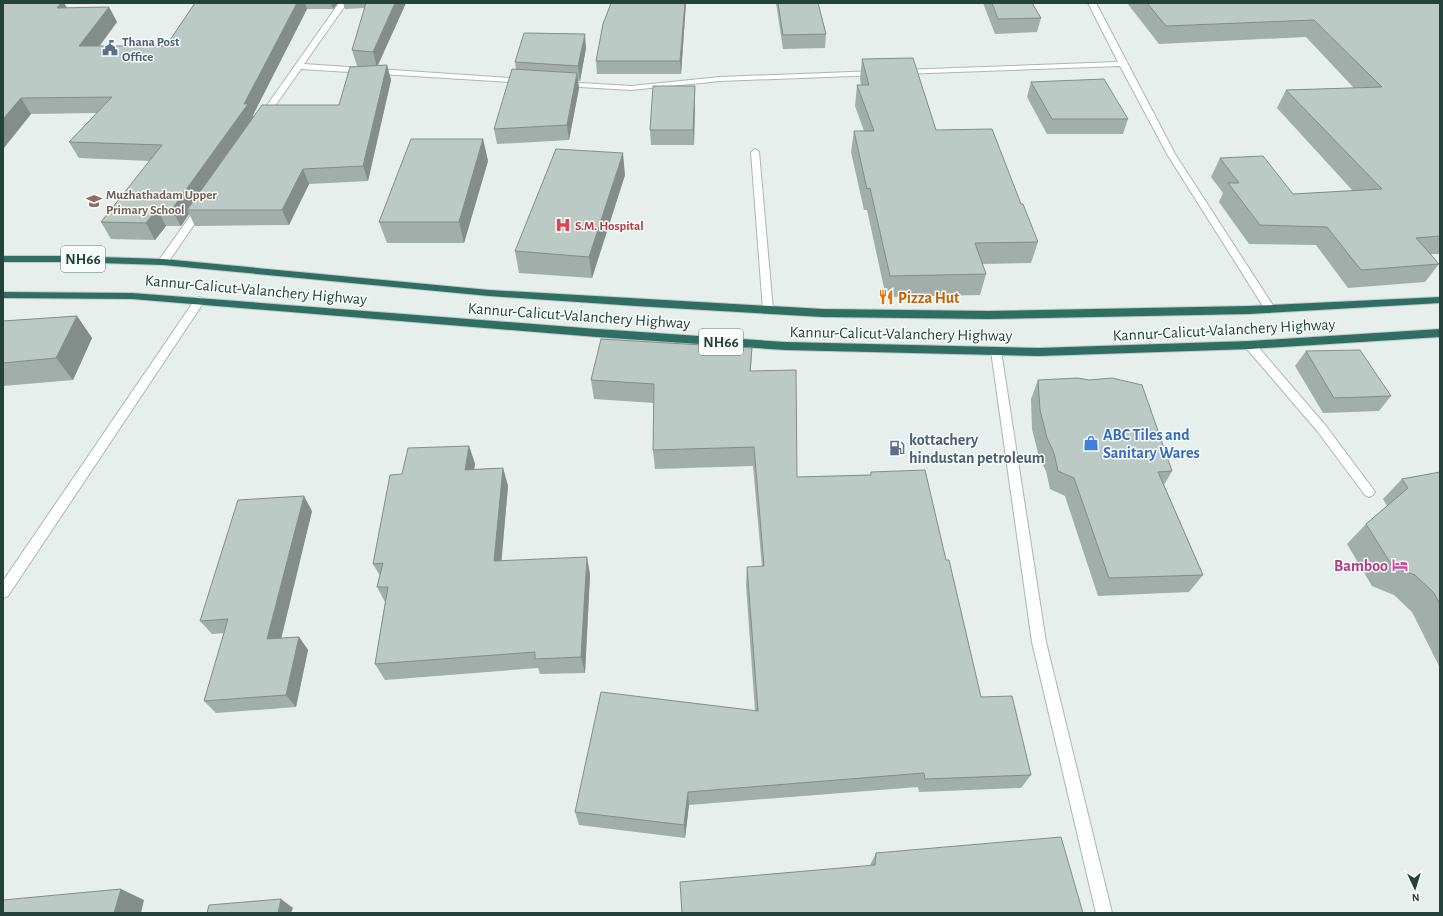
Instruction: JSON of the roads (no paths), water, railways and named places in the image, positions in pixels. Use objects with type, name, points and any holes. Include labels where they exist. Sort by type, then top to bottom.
[{"type":"highway","name":"Kannur-Calicut-Valanchery Highway","points":[[3,259],[69,259],[163,262],[251,269],[489,293],[823,313],[988,315],[1270,309],[1440,300]]},
{"type":"highway","name":"Kannur-Calicut-Valanchery Highway","points":[[3,295],[132,296],[200,300],[597,333],[785,346],[1039,352],[1250,345],[1440,333]]},
{"type":"street","points":[[258,124],[343,3]]},
{"type":"street","points":[[1092,3],[1171,154],[1270,309]]},
{"type":"street","points":[[552,83],[631,88],[720,79],[1123,64]]},
{"type":"street","points":[[298,66],[536,82]]},
{"type":"street","points":[[756,152],[768,310]]},
{"type":"street","points":[[163,262],[208,197]]},
{"type":"street","points":[[3,592],[200,300]]},
{"type":"street","points":[[1250,345],[1322,429],[1369,492]]},
{"type":"street","points":[[996,351],[1039,642],[1104,913]]},
{"type":"place","name":"Thana Post Office","points":[[110,48]]},
{"type":"place","name":"Muzhathadam Upper Primary School","points":[[94,201]]},
{"type":"place","name":"S.M. Hospital","points":[[563,225]]},
{"type":"place","name":"Pizza Hut","points":[[886,297]]},
{"type":"place","name":"ABC Tiles and Sanitary Wares","points":[[1091,443]]},
{"type":"place","name":"kottachery hindustan petroleum","points":[[897,448]]},
{"type":"place","name":"Bamboo","points":[[1400,565]]}]
